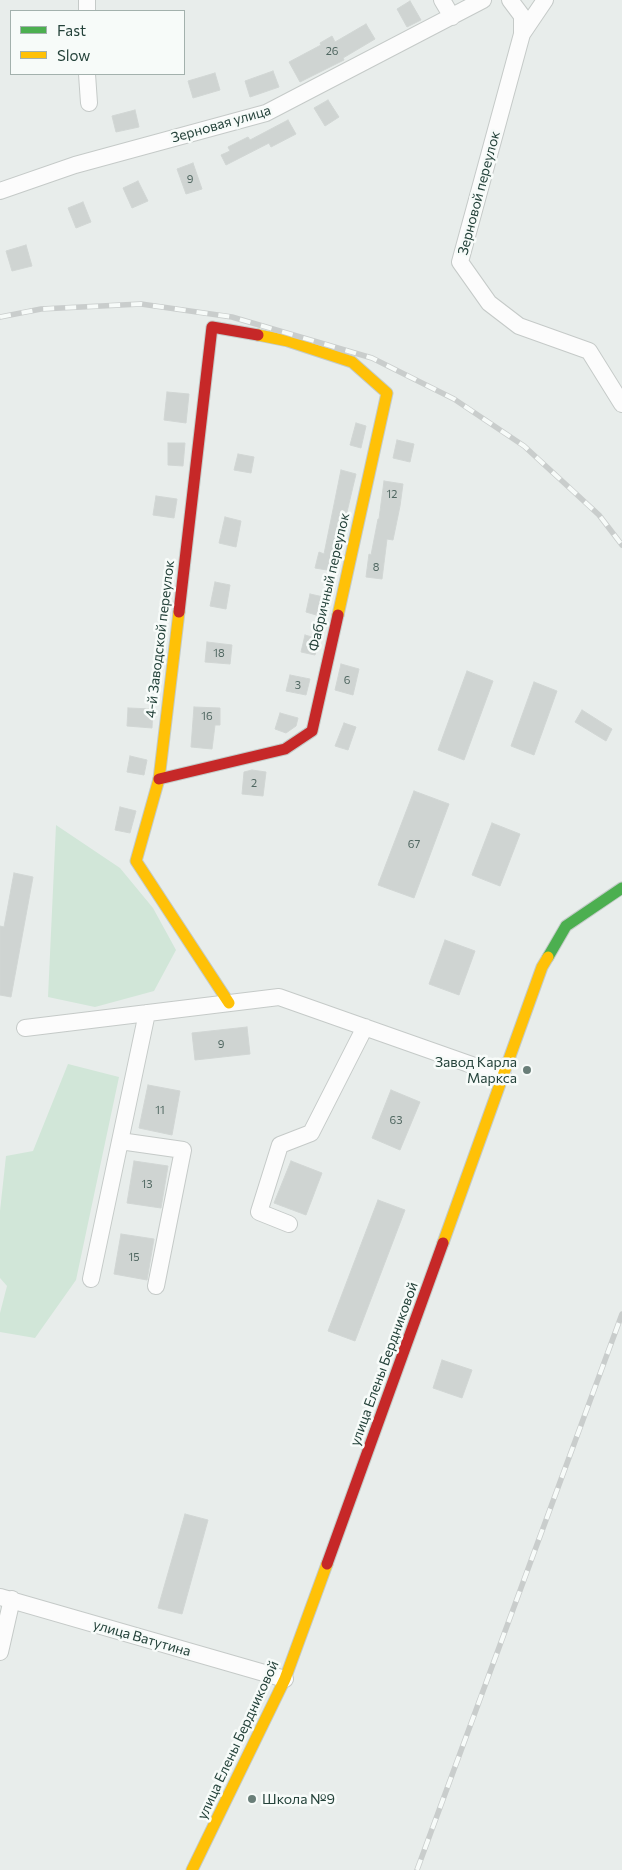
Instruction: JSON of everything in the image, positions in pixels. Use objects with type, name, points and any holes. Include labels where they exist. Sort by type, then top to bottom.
[{"type":"street","points":[[442,0],[452,17]]},
{"type":"street","name":"Зерновая улица","points":[[0,192],[75,165],[266,113],[483,0]]},
{"type":"street","points":[[510,0],[522,16],[522,34]]},
{"type":"street","name":"Зерновой переулок","points":[[546,0],[522,34],[460,262],[489,303],[519,326],[589,351],[622,404]]},
{"type":"street","points":[[87,75],[89,103]]},
{"type":"street","name":"4-й Заводской переулок","points":[[229,1003],[136,861],[159,780],[212,327],[288,341]]},
{"type":"street","name":"Фабричный переулок","points":[[159,780],[285,749],[312,731],[387,393],[352,362],[288,341]]},
{"type":"street","name":"улица Елены Бердниковой","points":[[192,1870],[285,1679],[405,1353],[542,967],[566,926],[622,888]]},
{"type":"street","points":[[25,1028],[279,997],[503,1076]]},
{"type":"street","points":[[91,1279],[147,1013]]},
{"type":"street","points":[[289,1224],[259,1212],[280,1145],[311,1133],[365,1027]]},
{"type":"street","points":[[120,1140],[183,1150],[156,1286]]},
{"type":"street","points":[[0,1652],[6,1598]]},
{"type":"street","name":"улица Ватутина","points":[[6,1598],[285,1679]]},
{"type":"green space","points":[[56,825],[120,868],[153,908],[176,950],[154,991],[95,1007],[48,997]]},
{"type":"green space","points":[[68,1064],[119,1077],[76,1280],[35,1338],[0,1332],[0,1313],[7,1286],[0,1278],[0,1211],[6,1156],[33,1151]]},
{"type":"building","points":[[410,1],[421,20],[407,27],[397,9]]},
{"type":"building","points":[[366,24],[375,39],[343,58],[344,60],[300,82],[289,62],[321,45],[320,43],[332,36],[335,42]]},
{"type":"building","points":[[273,71],[279,87],[250,97],[245,81]]},
{"type":"building","points":[[215,73],[220,90],[193,98],[188,81]]},
{"type":"building","points":[[328,100],[339,117],[325,126],[314,108]]},
{"type":"building","points":[[135,110],[139,127],[116,132],[112,116]]},
{"type":"building","points":[[288,120],[296,134],[271,147],[269,143],[226,165],[221,155],[230,151],[228,147],[248,137],[250,140]]},
{"type":"building","points":[[193,163],[202,189],[186,194],[177,169]]},
{"type":"building","points":[[138,181],[148,201],[132,208],[123,188]]},
{"type":"building","points":[[83,202],[91,222],[76,228],[68,208]]},
{"type":"building","points":[[26,245],[32,266],[12,271],[6,251]]},
{"type":"building","points":[[167,392],[189,394],[186,423],[164,420]]},
{"type":"building","points":[[356,423],[366,426],[361,448],[350,445]]},
{"type":"building","points":[[397,440],[414,444],[410,462],[393,458]]},
{"type":"building","points":[[168,443],[185,443],[183,466],[168,465]]},
{"type":"building","points":[[238,454],[254,457],[251,473],[234,470]]},
{"type":"building","points":[[341,470],[356,474],[333,571],[315,568],[319,552],[324,554]]},
{"type":"building","points":[[384,481],[403,484],[393,540],[387,539],[382,579],[366,577],[369,554],[371,555],[379,519]]},
{"type":"building","points":[[156,496],[177,499],[174,518],[153,515]]},
{"type":"building","points":[[225,517],[241,521],[236,547],[219,543]]},
{"type":"building","points":[[215,582],[230,585],[226,609],[210,606]]},
{"type":"building","points":[[310,594],[328,598],[323,617],[306,612]]},
{"type":"building","points":[[305,635],[319,639],[315,655],[301,652]]},
{"type":"building","points":[[207,642],[232,645],[230,664],[205,662]]},
{"type":"building","points":[[341,664],[359,669],[353,695],[335,690]]},
{"type":"building","points":[[467,671],[493,681],[464,760],[438,750]]},
{"type":"building","points":[[290,675],[310,679],[306,695],[286,691]]},
{"type":"building","points":[[534,682],[557,691],[534,755],[511,746]]},
{"type":"building","points":[[194,707],[220,708],[220,725],[215,725],[212,749],[191,747]]},
{"type":"building","points":[[128,708],[153,709],[152,728],[127,726]]},
{"type":"building","points":[[582,710],[612,729],[606,741],[575,722]]},
{"type":"building","points":[[280,713],[298,718],[296,726],[286,733],[275,729]]},
{"type":"building","points":[[344,723],[356,727],[348,750],[335,746]]},
{"type":"building","points":[[130,756],[147,760],[144,775],[127,772]]},
{"type":"building","points":[[252,770],[266,772],[263,796],[242,794],[244,772]]},
{"type":"building","points":[[414,791],[449,804],[414,898],[378,885]]},
{"type":"building","points":[[120,807],[136,811],[130,833],[115,830]]},
{"type":"building","points":[[492,823],[520,834],[500,886],[472,875]]},
{"type":"building","points":[[14,873],[33,877],[11,997],[0,995],[0,926],[4,927]]},
{"type":"building","points":[[445,940],[475,951],[459,995],[429,984]]},
{"type":"building","points":[[247,1027],[250,1054],[195,1060],[192,1033]]},
{"type":"building","points":[[148,1085],[180,1091],[172,1135],[139,1128]]},
{"type":"building","points":[[391,1090],[420,1102],[400,1150],[372,1138]]},
{"type":"building","points":[[134,1161],[168,1166],[161,1208],[127,1203]]},
{"type":"building","points":[[291,1161],[322,1173],[306,1215],[274,1203]]},
{"type":"building","points":[[378,1200],[405,1210],[355,1341],[328,1331]]},
{"type":"building","points":[[121,1234],[154,1239],[147,1280],[114,1274]]},
{"type":"building","points":[[442,1360],[472,1370],[462,1398],[433,1388]]},
{"type":"building","points":[[185,1514],[208,1520],[182,1614],[158,1608]]},
{"type":"railway","points":[[0,317],[41,309],[141,304],[232,317],[372,358],[454,399],[524,446],[599,515],[622,545]]},
{"type":"railway","points":[[417,1870],[622,1314]]},
{"type":"traffic: fast","points":[[548,957],[566,926],[622,888]]},
{"type":"traffic: slow","points":[[258,335],[288,341],[352,362],[387,393],[338,615]]},
{"type":"traffic: slow","points":[[179,612],[159,779],[136,861],[229,1003]]},
{"type":"traffic: slow","points":[[443,1243],[542,967],[548,957]]},
{"type":"traffic: slow","points":[[192,1870],[285,1679],[327,1564]]},
{"type":"traffic: jam","points":[[179,612],[212,327],[258,335]]},
{"type":"traffic: jam","points":[[159,779],[285,749],[312,731],[338,615]]},
{"type":"traffic: jam","points":[[327,1564],[443,1243]]},
{"type":"place","name":"Завод Карла Маркса","points":[[527,1070]]},
{"type":"place","name":"Школа №9","points":[[252,1799]]}]
